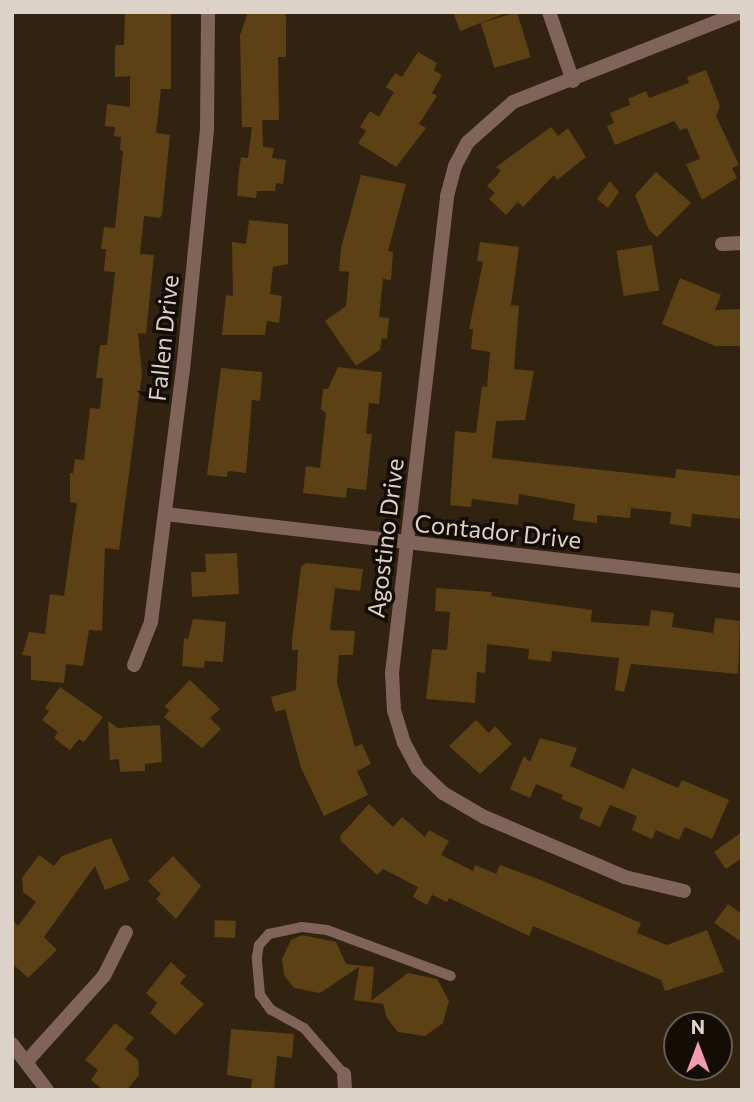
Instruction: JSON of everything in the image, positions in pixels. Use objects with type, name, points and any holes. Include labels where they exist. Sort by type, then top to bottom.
[{"type":"street","name":"Fallen Drive","points":[[134,665],[151,622],[165,514],[207,129],[208,12]]},
{"type":"street","points":[[549,12],[573,80]]},
{"type":"street","name":"Agostino Drive","points":[[684,891],[625,877],[484,817],[443,793],[418,769],[394,711],[392,673],[447,196],[455,166],[468,142],[504,108],[741,12]]},
{"type":"street","points":[[722,244],[742,243]]},
{"type":"street","name":"Contador Drive","points":[[165,514],[742,581]]},
{"type":"street","points":[[28,1060],[104,976],[126,932]]},
{"type":"street","points":[[12,1044],[28,1060],[47,1090]]},
{"type":"street","points":[[344,1074],[345,1090]]},
{"type":"lane","points":[[344,1074],[304,1028],[271,1010],[260,995],[257,957],[259,945],[270,934],[302,927],[327,930],[451,976]]},
{"type":"building","points":[[125,12],[171,12],[171,89],[161,89],[156,133],[170,135],[162,214],[160,218],[144,216],[140,254],[154,255],[146,334],[138,333],[142,374],[119,550],[105,548],[102,631],[89,630],[83,666],[66,664],[64,683],[31,680],[31,656],[22,655],[29,632],[45,634],[50,594],[64,596],[77,503],[70,502],[70,473],[73,473],[75,459],[84,460],[90,408],[100,409],[103,378],[96,378],[100,345],[107,345],[115,272],[104,271],[106,249],[101,249],[104,227],[115,228],[123,151],[120,150],[121,137],[114,136],[115,127],[105,126],[107,104],[130,107],[130,76],[115,77],[115,49],[116,45],[124,45]]},
{"type":"building","points":[[248,12],[285,12],[286,19],[286,57],[278,57],[279,120],[262,120],[263,147],[274,148],[272,158],[286,160],[283,184],[276,183],[275,191],[257,191],[256,198],[237,196],[241,157],[248,158],[252,127],[242,127],[240,35]]},
{"type":"building","points":[[453,12],[506,12],[506,13],[460,31]]},
{"type":"building","points":[[517,12],[531,57],[494,68],[481,23]]},
{"type":"building","points":[[418,52],[437,63],[434,70],[442,75],[432,93],[437,96],[419,124],[426,128],[396,167],[358,143],[366,131],[360,127],[370,111],[379,117],[394,92],[386,87],[395,73],[402,77]]},
{"type":"building","points":[[706,70],[720,106],[716,116],[739,165],[732,168],[737,178],[702,200],[686,164],[700,159],[687,128],[680,130],[674,121],[615,145],[607,126],[614,123],[610,113],[630,105],[628,99],[646,91],[649,98],[689,83],[687,77]]},
{"type":"building","points":[[551,127],[558,136],[568,128],[586,157],[557,180],[554,175],[523,207],[518,202],[506,215],[489,199],[495,193],[487,186],[501,171],[496,167]]},
{"type":"building","points":[[656,172],[691,203],[657,237],[649,230],[635,195]]},
{"type":"building","points":[[361,175],[406,184],[388,251],[393,252],[391,280],[383,279],[379,317],[389,318],[387,339],[382,338],[380,350],[356,366],[325,321],[346,306],[349,272],[339,271],[341,248]]},
{"type":"building","points":[[610,181],[619,192],[608,208],[597,199]]},
{"type":"building","points":[[249,220],[288,224],[288,264],[273,267],[270,294],[282,296],[279,323],[267,321],[265,335],[222,335],[226,295],[233,296],[232,242],[246,244]]},
{"type":"building","points":[[480,242],[519,247],[511,305],[519,306],[514,369],[534,371],[525,420],[496,421],[492,458],[675,478],[676,469],[742,476],[742,519],[692,514],[691,527],[670,524],[671,512],[631,508],[630,518],[597,515],[597,523],[573,520],[575,504],[519,494],[518,505],[472,499],[471,507],[450,505],[455,431],[476,433],[482,386],[487,387],[490,352],[471,349],[473,329],[469,329],[483,262],[477,261]]},
{"type":"building","points":[[652,245],[659,290],[624,296],[616,251]]},
{"type":"building","points":[[680,278],[721,295],[715,310],[742,309],[742,346],[715,346],[662,324]]},
{"type":"building","points":[[338,367],[382,372],[379,404],[369,403],[366,434],[372,434],[366,490],[347,488],[346,498],[303,493],[306,466],[320,468],[326,413],[321,409],[323,389],[328,389]]},
{"type":"building","points":[[221,368],[262,372],[260,401],[252,400],[246,473],[228,471],[227,477],[207,475]]},
{"type":"building","points":[[237,553],[239,594],[192,597],[191,572],[206,572],[205,554]]},
{"type":"building","points":[[306,563],[363,569],[360,591],[335,588],[330,630],[355,631],[353,655],[339,655],[337,683],[355,747],[362,744],[371,764],[357,771],[368,795],[324,816],[301,768],[285,709],[275,712],[271,697],[296,690],[298,650],[292,650],[292,640],[301,567]]},
{"type":"building","points":[[436,588],[492,592],[491,596],[592,610],[591,622],[649,626],[651,610],[674,613],[672,627],[713,633],[715,618],[740,621],[738,674],[631,664],[624,692],[615,690],[619,658],[552,651],[551,662],[528,659],[529,649],[487,644],[485,673],[477,672],[475,703],[426,699],[432,649],[447,650],[450,612],[435,611]]},
{"type":"building","points":[[193,619],[226,622],[223,662],[205,661],[204,668],[182,666],[184,638],[188,639]]},
{"type":"building","points":[[190,680],[220,709],[210,718],[221,729],[202,748],[164,717],[169,711],[165,706]]},
{"type":"building","points":[[60,687],[103,717],[84,742],[79,739],[70,750],[54,738],[58,732],[42,720],[49,711],[45,708]]},
{"type":"building","points":[[476,720],[489,733],[495,726],[512,744],[480,774],[449,746]]},
{"type":"building","points":[[108,721],[118,728],[160,725],[162,762],[145,764],[145,771],[120,772],[119,759],[110,760]]},
{"type":"building","points":[[540,738],[577,748],[570,766],[624,789],[632,768],[678,788],[682,780],[729,800],[712,839],[685,827],[679,840],[656,830],[652,839],[632,830],[637,816],[610,805],[600,827],[579,818],[583,808],[561,799],[563,795],[536,784],[530,798],[510,789],[524,756],[530,762]]},
{"type":"building","points":[[369,804],[393,827],[402,817],[425,837],[429,830],[449,841],[441,855],[473,871],[475,865],[496,874],[500,865],[541,880],[641,923],[637,933],[667,945],[707,930],[724,972],[665,991],[661,980],[533,926],[529,936],[449,898],[447,902],[432,895],[427,905],[413,897],[418,887],[383,869],[377,875],[341,841],[340,836]]},
{"type":"building","points":[[742,832],[742,858],[726,869],[714,852]]},
{"type":"building","points":[[111,838],[130,880],[105,890],[95,866],[44,937],[57,950],[28,978],[12,963],[12,920],[18,926],[36,902],[23,892],[22,878],[39,855],[54,866],[62,856]]},
{"type":"building","points":[[173,856],[201,886],[176,919],[156,899],[161,894],[148,881]]},
{"type":"building","points":[[728,904],[742,914],[742,942],[714,923]]},
{"type":"building","points":[[215,920],[236,921],[235,938],[214,937]]},
{"type":"building","points":[[302,935],[336,942],[346,964],[374,967],[371,1001],[408,973],[437,979],[449,1001],[443,1023],[425,1036],[398,1032],[387,1018],[383,1004],[354,1000],[359,967],[320,993],[294,988],[284,975],[282,959],[291,940]]},
{"type":"building","points":[[171,962],[186,976],[180,983],[204,1004],[175,1035],[150,1013],[157,1003],[146,993]]},
{"type":"building","points":[[115,1023],[134,1038],[125,1049],[138,1060],[139,1075],[127,1090],[103,1090],[91,1080],[98,1070],[85,1060]]},
{"type":"building","points":[[231,1029],[294,1034],[292,1058],[277,1056],[274,1090],[251,1090],[252,1079],[227,1075]]}]
